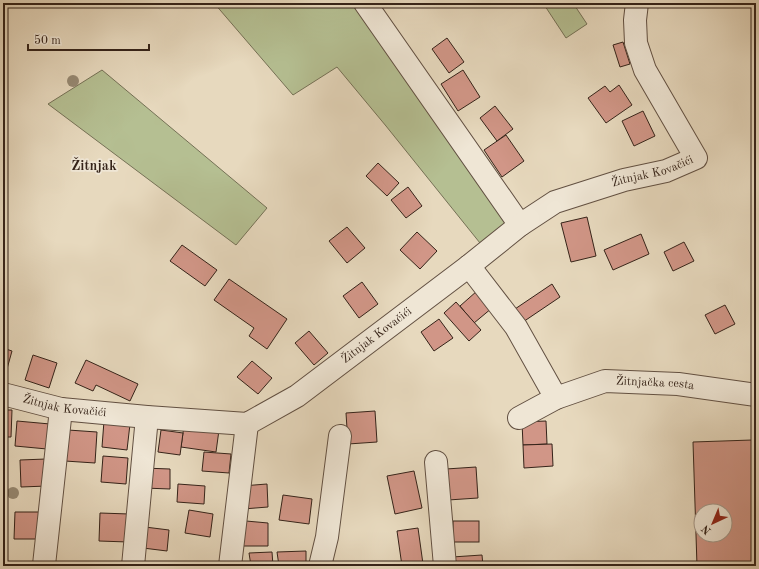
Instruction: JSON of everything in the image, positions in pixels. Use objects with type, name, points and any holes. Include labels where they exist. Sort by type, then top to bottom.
[{"type":"street","points":[[365,3],[520,225]]},
{"type":"street","name":"Žitnjak Kovačići","points":[[3,394],[61,409],[247,424],[297,396],[469,266],[520,225],[555,202],[617,182],[666,171],[696,158],[645,70],[636,43],[635,20],[637,3]]},
{"type":"street","points":[[469,266],[516,327],[556,398]]},
{"type":"street","name":"Žitnjačka cesta","points":[[519,418],[556,398],[605,381],[678,384],[756,395]]},
{"type":"street","points":[[44,565],[61,409]]},
{"type":"street","points":[[133,566],[147,417]]},
{"type":"street","points":[[230,566],[247,424]]},
{"type":"street","points":[[320,566],[327,537],[340,436]]},
{"type":"street","points":[[436,462],[445,566]]},
{"type":"green space","points":[[214,3],[357,3],[505,222],[506,227],[484,248],[337,67],[293,95]]},
{"type":"green space","points":[[543,3],[573,3],[587,24],[566,38]]},
{"type":"green space","points":[[102,70],[267,208],[236,245],[48,104]]},
{"type":"building","points":[[447,38],[464,62],[449,73],[432,49]]},
{"type":"building","points":[[623,42],[630,64],[620,67],[613,45]]},
{"type":"building","points":[[463,70],[480,97],[458,111],[441,84]]},
{"type":"building","points":[[619,85],[632,105],[606,123],[588,98],[605,86],[610,92]]},
{"type":"building","points":[[495,106],[513,129],[497,141],[480,118]]},
{"type":"building","points":[[643,111],[655,136],[634,146],[622,121]]},
{"type":"building","points":[[506,135],[524,161],[502,177],[484,150]]},
{"type":"building","points":[[378,163],[399,183],[387,196],[366,176]]},
{"type":"building","points":[[408,187],[422,206],[406,218],[391,200]]},
{"type":"building","points":[[587,217],[596,256],[571,262],[561,223]]},
{"type":"building","points":[[347,227],[365,248],[347,263],[329,241]]},
{"type":"building","points":[[417,232],[437,251],[420,269],[400,250]]},
{"type":"building","points":[[641,234],[649,254],[613,270],[604,250]]},
{"type":"building","points":[[684,242],[694,261],[673,271],[664,252]]},
{"type":"building","points":[[182,245],[217,270],[205,286],[170,261]]},
{"type":"building","points":[[229,279],[287,319],[267,349],[249,336],[254,328],[214,300]]},
{"type":"building","points":[[362,282],[378,304],[359,318],[343,296]]},
{"type":"building","points":[[552,284],[560,297],[520,324],[512,311]]},
{"type":"building","points":[[477,291],[492,308],[474,323],[460,306]]},
{"type":"building","points":[[456,302],[481,330],[469,341],[444,313]]},
{"type":"building","points":[[725,305],[735,324],[715,334],[705,315]]},
{"type":"building","points":[[439,319],[453,338],[434,351],[421,332]]},
{"type":"building","points":[[309,331],[328,353],[314,365],[295,343]]},
{"type":"building","points":[[3,348],[12,351],[5,376],[3,375]]},
{"type":"building","points":[[33,355],[57,363],[49,388],[25,380]]},
{"type":"building","points":[[86,360],[138,384],[130,401],[96,385],[93,391],[75,383]]},
{"type":"building","points":[[252,361],[272,378],[258,394],[237,377]]},
{"type":"building","points":[[3,410],[12,410],[11,437],[3,437]]},
{"type":"building","points":[[375,411],[377,442],[348,444],[346,413]]},
{"type":"building","points":[[17,421],[50,424],[47,449],[15,446]]},
{"type":"building","points":[[104,421],[130,424],[127,450],[102,447]]},
{"type":"building","points":[[546,421],[547,444],[523,445],[522,422]]},
{"type":"building","points":[[184,426],[219,430],[216,452],[181,447]]},
{"type":"building","points":[[68,430],[97,432],[95,463],[65,461]]},
{"type":"building","points":[[161,430],[183,433],[180,455],[158,452]]},
{"type":"building","points":[[752,440],[756,566],[697,566],[696,543],[733,543],[733,503],[695,503],[693,442]]},
{"type":"building","points":[[552,444],[553,466],[524,468],[523,445]]},
{"type":"building","points":[[204,452],[231,454],[229,473],[202,471]]},
{"type":"building","points":[[103,456],[128,458],[126,484],[101,482]]},
{"type":"building","points":[[46,459],[47,486],[21,487],[20,460]]},
{"type":"building","points":[[476,467],[478,498],[448,500],[446,469]]},
{"type":"building","points":[[143,468],[170,469],[170,489],[144,488]]},
{"type":"building","points":[[414,471],[422,508],[395,514],[387,476]]},
{"type":"building","points":[[178,484],[205,486],[204,504],[177,502]]},
{"type":"building","points":[[267,484],[268,507],[243,509],[242,486]]},
{"type":"building","points":[[283,495],[312,499],[309,524],[279,520]]},
{"type":"building","points":[[189,510],[213,514],[210,537],[185,533]]},
{"type":"building","points":[[15,512],[44,512],[44,539],[14,539]]},
{"type":"building","points":[[100,513],[129,514],[128,542],[99,541]]},
{"type":"building","points":[[246,521],[268,523],[268,546],[243,546]]},
{"type":"building","points":[[453,521],[479,521],[479,542],[453,542]]},
{"type":"building","points":[[145,527],[169,530],[167,551],[143,548]]},
{"type":"building","points":[[418,528],[423,564],[402,566],[397,531]]},
{"type":"building","points":[[306,551],[306,566],[279,566],[277,552]]},
{"type":"building","points":[[272,552],[273,566],[251,566],[249,553]]},
{"type":"building","points":[[482,555],[483,566],[453,566],[452,557]]},
{"type":"district","name":"Žitnjak","points":[[94,166]]}]
